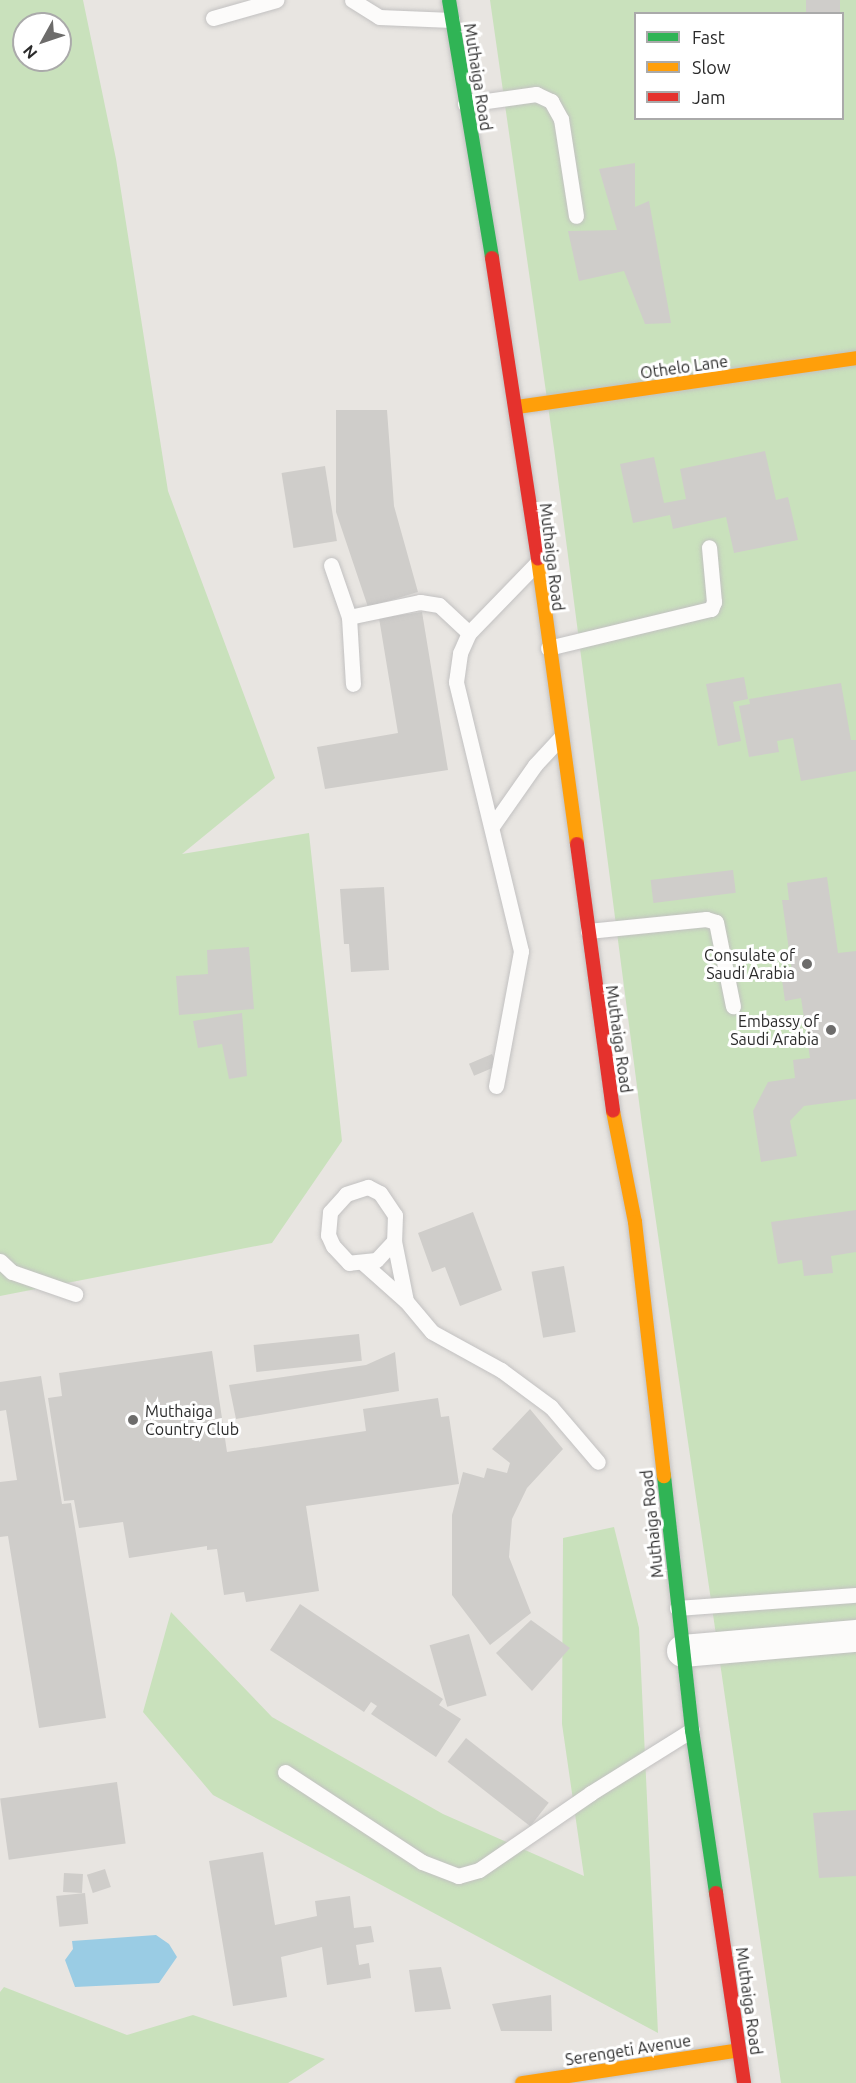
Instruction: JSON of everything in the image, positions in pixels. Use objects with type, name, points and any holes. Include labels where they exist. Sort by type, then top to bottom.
[{"type":"main road","name":"Muthaiga Road","points":[[449,0],[517,407],[536,565],[613,1111],[635,1222],[692,1730],[744,2083]]},
{"type":"main road","name":"Othelo Lane","points":[[517,407],[856,358]]},
{"type":"main road","name":"Serengeti Avenue","points":[[522,2083],[739,2050]]},
{"type":"street","points":[[683,1651],[856,1636]]},
{"type":"lane","points":[[213,18],[276,0]]},
{"type":"lane","points":[[352,0],[365,4],[379,17],[452,20]]},
{"type":"lane","points":[[465,104],[536,94],[551,101],[561,119],[576,216]]},
{"type":"lane","points":[[548,648],[711,609],[714,602],[710,547]]},
{"type":"lane","points":[[331,565],[349,617],[352,684]]},
{"type":"lane","points":[[496,1086],[520,951],[493,825],[456,682],[460,653],[469,633],[536,565]]},
{"type":"lane","points":[[349,617],[420,602],[440,605],[469,633]]},
{"type":"lane","points":[[493,825],[535,765],[560,738]]},
{"type":"lane","points":[[588,932],[706,919],[716,922],[734,1006]]},
{"type":"lane","points":[[394,1241],[386,1252],[363,1263],[349,1263],[340,1256],[328,1235],[330,1212],[346,1194],[368,1187],[380,1193],[395,1215],[394,1241],[406,1301]]},
{"type":"lane","points":[[0,1261],[12,1272],[75,1294]]},
{"type":"lane","points":[[363,1263],[406,1301],[432,1332],[501,1370],[543,1401],[598,1462]]},
{"type":"lane","points":[[677,1608],[856,1594]]},
{"type":"lane","points":[[285,1772],[422,1862],[458,1876],[479,1870],[591,1793],[692,1730]]},
{"type":"green space","points":[[0,0],[83,0],[116,159],[168,491],[275,778],[182,854],[309,833],[342,1141],[272,1243],[0,1296]]},
{"type":"green space","points":[[490,0],[856,0],[856,2083],[781,2083],[642,1125],[554,448]]},
{"type":"green space","points":[[614,1527],[639,1628],[658,2033],[213,1795],[143,1712],[171,1612],[272,1717],[443,1814],[584,1876],[562,1724],[563,1538]]},
{"type":"green space","points":[[4,1987],[127,2035],[193,2015],[325,2059],[288,2083],[0,2083],[0,1992]]},
{"type":"water","points":[[156,1935],[169,1944],[177,1957],[159,1983],[75,1987],[65,1960],[73,1949],[72,1941]]},
{"type":"building","points":[[806,0],[840,0],[840,12],[806,12]]},
{"type":"building","points":[[635,163],[635,207],[649,201],[671,323],[645,324],[624,271],[579,281],[568,231],[617,230],[599,169]]},
{"type":"building","points":[[336,410],[387,410],[394,506],[418,592],[368,607],[336,512]]},
{"type":"building","points":[[765,451],[776,500],[788,497],[798,540],[734,553],[726,517],[673,529],[670,515],[633,523],[620,464],[654,457],[664,503],[686,499],[680,469]]},
{"type":"building","points":[[325,466],[337,541],[293,548],[282,473]]},
{"type":"building","points":[[422,612],[448,770],[325,789],[317,747],[398,733],[379,618]]},
{"type":"building","points":[[744,677],[748,699],[733,702],[741,741],[718,746],[706,684]]},
{"type":"building","points":[[841,683],[851,740],[856,740],[856,771],[801,781],[793,738],[777,741],[779,752],[749,757],[739,706],[750,704],[749,699]]},
{"type":"building","points":[[733,870],[736,893],[653,903],[651,880]]},
{"type":"building","name":"Embassy of Saudi Arabia","points":[[827,877],[838,953],[856,951],[856,1099],[804,1106],[790,1121],[797,1156],[761,1162],[753,1111],[768,1082],[795,1078],[793,1060],[810,1058],[801,998],[785,1001],[781,973],[792,972],[782,900],[789,900],[787,883]]},
{"type":"building","points":[[384,887],[389,970],[351,972],[349,944],[344,944],[340,889]]},
{"type":"building","points":[[249,947],[254,1009],[179,1015],[176,976],[208,974],[207,950]]},
{"type":"building","points":[[242,1013],[247,1076],[229,1079],[222,1044],[198,1048],[193,1021]]},
{"type":"building","points":[[492,1054],[497,1066],[474,1076],[469,1064]]},
{"type":"building","points":[[856,1210],[856,1252],[831,1256],[833,1273],[804,1276],[802,1260],[778,1264],[771,1222]]},
{"type":"building","points":[[473,1212],[502,1290],[460,1306],[445,1267],[432,1272],[418,1233]]},
{"type":"building","points":[[564,1266],[576,1332],[543,1338],[532,1272]]},
{"type":"building","points":[[359,1334],[362,1361],[256,1372],[254,1345]]},
{"type":"building","points":[[212,1351],[227,1452],[366,1431],[363,1409],[438,1398],[441,1417],[449,1416],[459,1484],[306,1506],[319,1591],[246,1602],[244,1592],[224,1595],[217,1549],[207,1550],[207,1546],[129,1558],[123,1522],[79,1528],[74,1500],[64,1501],[48,1398],[62,1396],[59,1373]]},
{"type":"building","points":[[395,1352],[399,1391],[236,1419],[229,1385],[366,1365]]},
{"type":"building","points":[[41,1376],[62,1504],[71,1503],[106,1718],[39,1728],[8,1536],[0,1537],[0,1482],[17,1480],[6,1410],[0,1411],[0,1382]]},
{"type":"building","points":[[530,1409],[563,1449],[527,1488],[512,1519],[509,1557],[531,1613],[490,1645],[452,1595],[452,1515],[463,1472],[484,1478],[487,1468],[507,1473],[510,1463],[492,1449]]},
{"type":"building","points":[[300,1604],[443,1699],[439,1705],[461,1719],[436,1757],[371,1714],[377,1706],[371,1702],[364,1712],[270,1650]]},
{"type":"building","points":[[531,1620],[570,1648],[532,1691],[496,1653]]},
{"type":"building","points":[[469,1634],[487,1696],[447,1707],[430,1645]]},
{"type":"building","points":[[466,1738],[549,1803],[530,1826],[448,1762]]},
{"type":"building","points":[[117,1782],[126,1843],[9,1860],[0,1798]]},
{"type":"building","points":[[856,1810],[856,1876],[819,1878],[813,1813]]},
{"type":"building","points":[[263,1852],[275,1925],[317,1916],[315,1901],[350,1896],[354,1928],[371,1926],[374,1942],[356,1945],[359,1965],[369,1963],[371,1978],[327,1985],[322,1947],[281,1957],[287,1997],[233,2006],[209,1861]]},
{"type":"building","points":[[105,1869],[111,1887],[93,1893],[87,1875]]},
{"type":"building","points":[[64,1873],[83,1874],[82,1893],[63,1892]]},
{"type":"building","points":[[85,1893],[88,1924],[59,1927],[56,1896]]},
{"type":"building","points":[[441,1967],[451,2009],[415,2012],[409,1970]]},
{"type":"building","points":[[551,1995],[552,2031],[501,2031],[492,2004]]},
{"type":"traffic: fast","points":[[449,0],[492,258]]},
{"type":"traffic: fast","points":[[664,1476],[692,1730],[716,1893]]},
{"type":"traffic: slow","points":[[517,407],[856,358]]},
{"type":"traffic: slow","points":[[538,559],[577,844]]},
{"type":"traffic: slow","points":[[613,1111],[635,1222],[664,1476]]},
{"type":"traffic: slow","points":[[522,2083],[739,2050]]},
{"type":"traffic: jam","points":[[492,258],[538,559]]},
{"type":"traffic: jam","points":[[577,844],[613,1111]]},
{"type":"traffic: jam","points":[[716,1893],[744,2083]]},
{"type":"place","name":"Consulate of Saudi Arabia","points":[[807,964]]},
{"type":"place","name":"Embassy of Saudi Arabia","points":[[831,1030]]},
{"type":"place","name":"Muthaiga Country Club","points":[[133,1420]]}]
